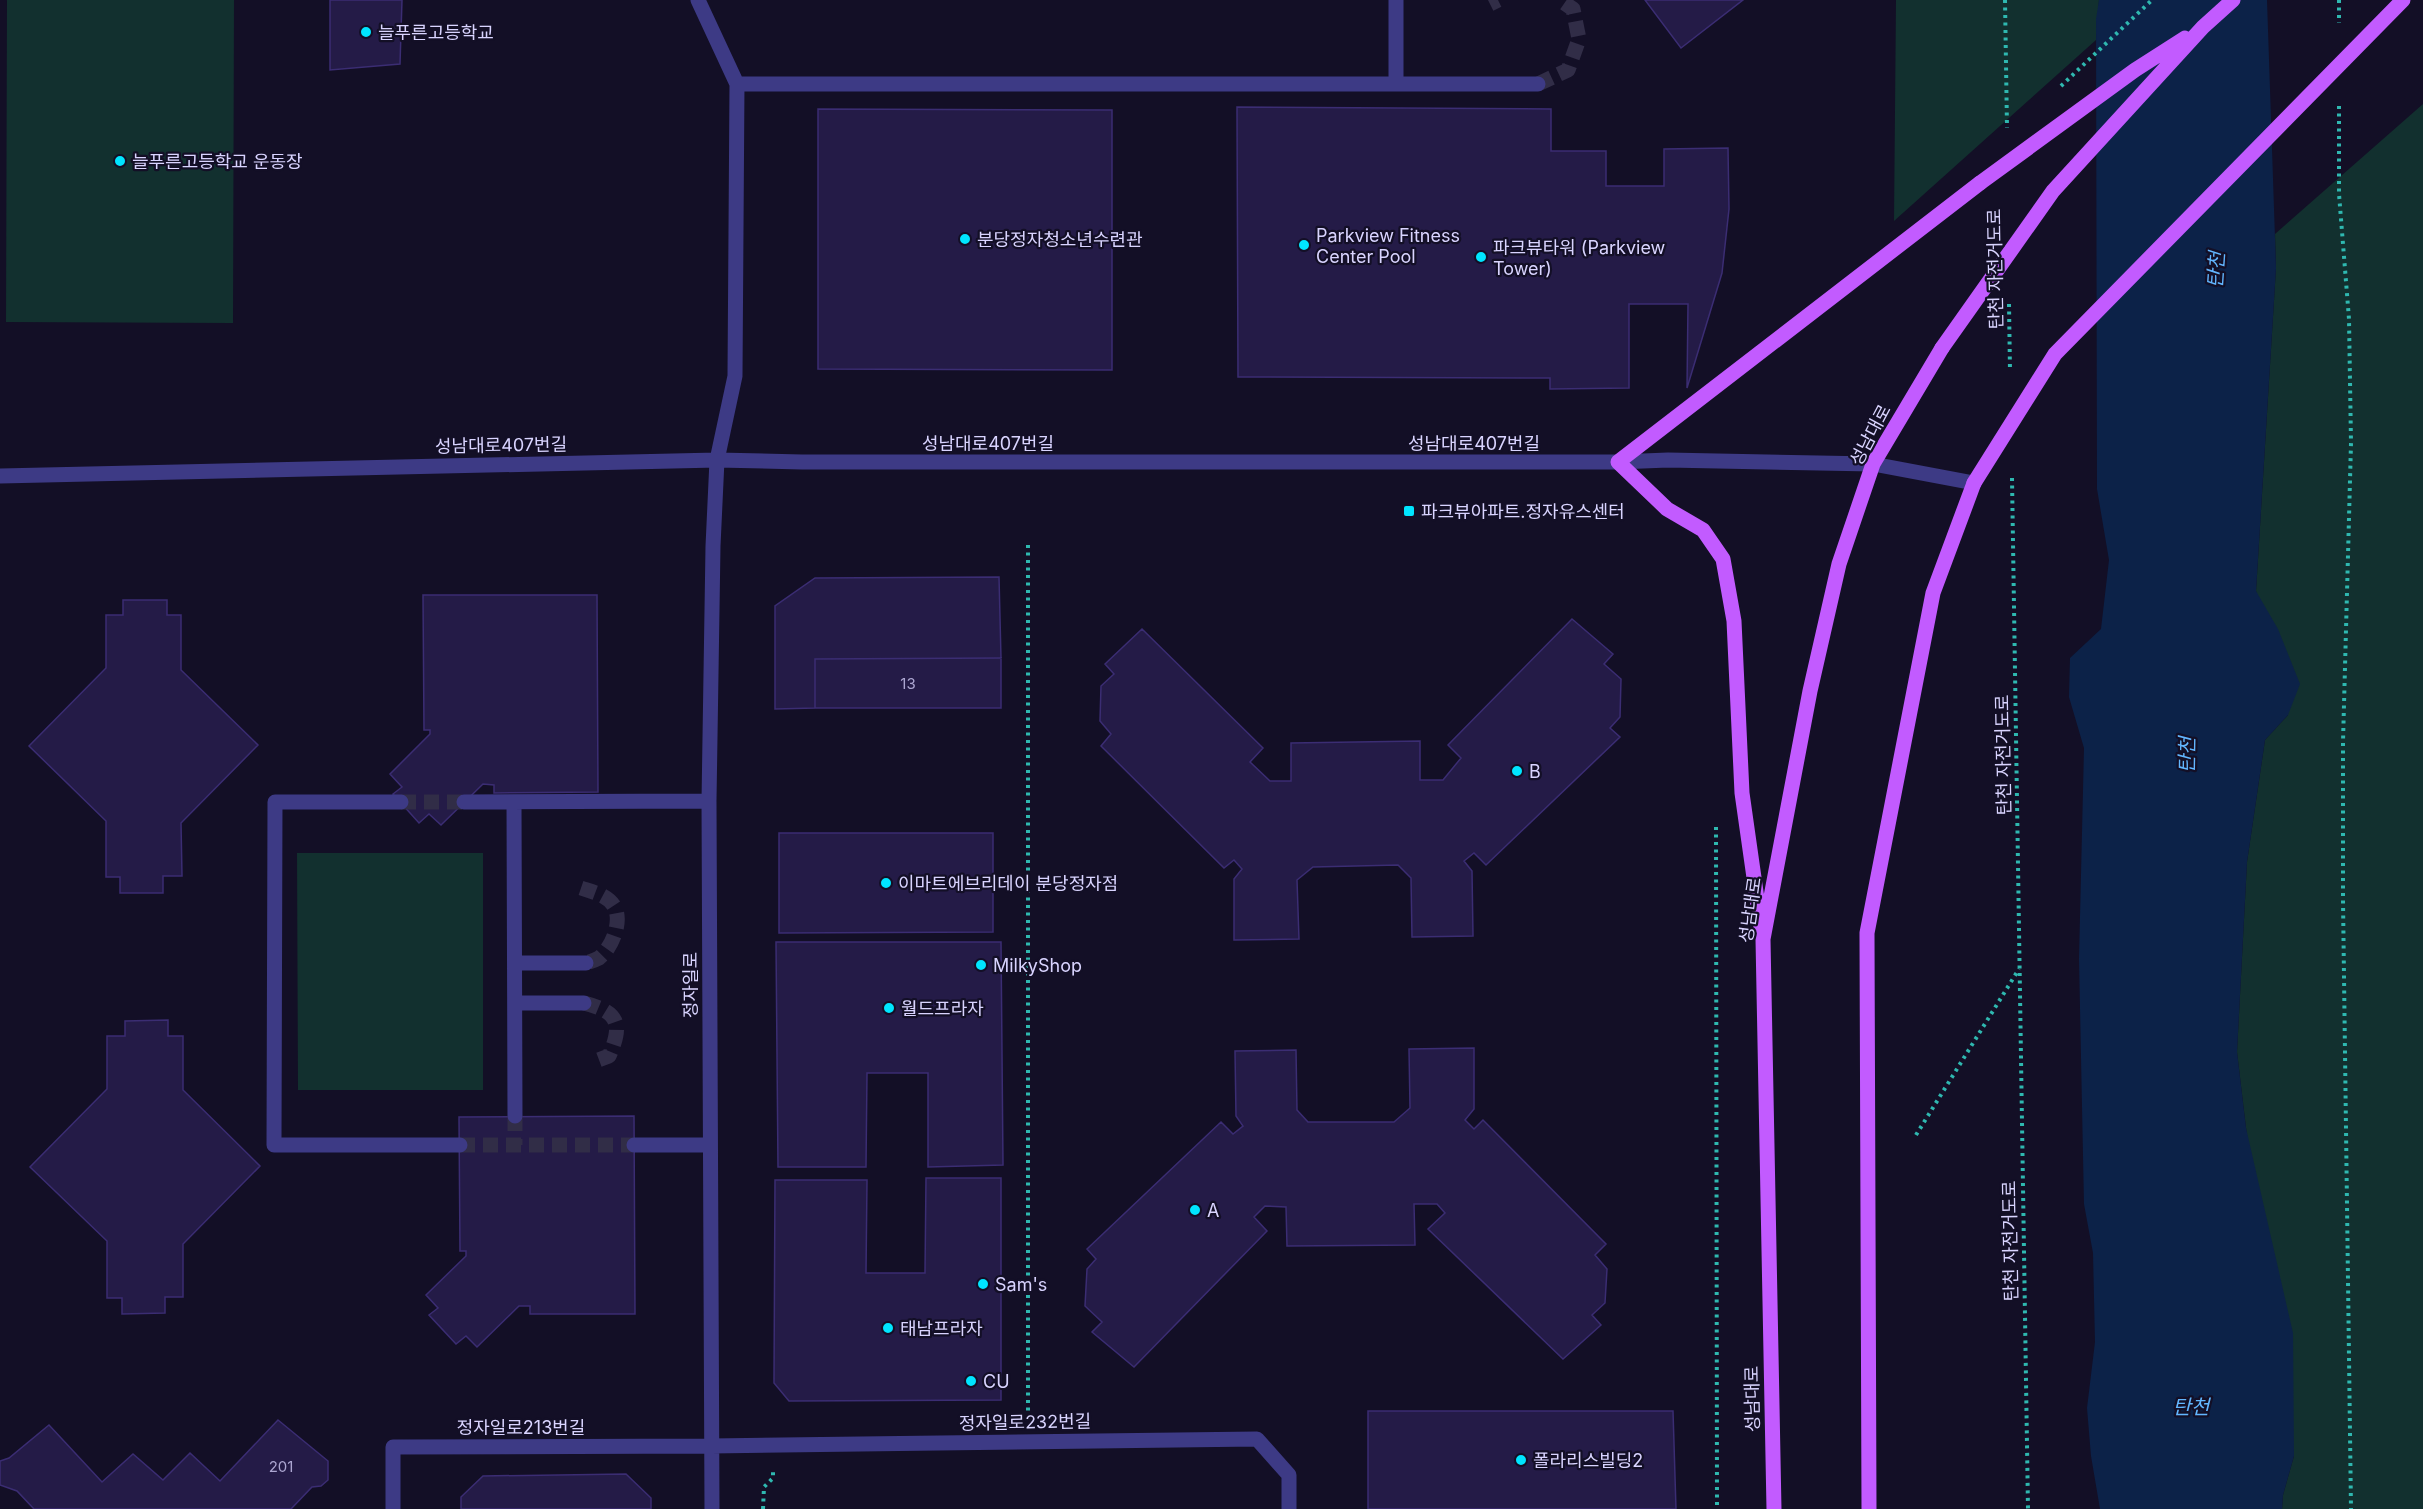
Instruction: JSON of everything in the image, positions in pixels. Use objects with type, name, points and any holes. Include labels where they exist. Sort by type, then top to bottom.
[{"type":"main road","points":[[1763,939],[1742,793],[1734,621],[1723,559],[1703,530],[1667,509],[1618,462],[1980,183],[2135,70],[2203,27],[2234,0]]},
{"type":"main road","points":[[1869,1509],[1867,933],[1933,593],[1974,483],[2055,354],[2403,0]]},
{"type":"main road","name":"성남대로","points":[[1774,1509],[1763,939],[1809,691],[1839,564],[1873,464],[1942,348],[2053,191],[2203,27]]},
{"type":"street","points":[[698,0],[737,84],[1538,84]]},
{"type":"street","points":[[1396,0],[1396,84]]},
{"type":"street","name":"정자일로","points":[[712,1509],[709,801],[712,546],[717,460],[735,376],[737,84]]},
{"type":"street","name":"성남대로407번길","points":[[0,476],[717,460],[802,462],[1618,462],[1668,460],[1873,464],[1974,483]]},
{"type":"street","points":[[464,802],[709,801]]},
{"type":"street","points":[[401,802],[275,802],[274,1145],[460,1145]]},
{"type":"street","points":[[514,802],[515,1116]]},
{"type":"street","points":[[515,963],[586,963]]},
{"type":"street","points":[[515,1003],[584,1003]]},
{"type":"street","points":[[634,1145],[710,1145]]},
{"type":"street","name":"정자일로232번길","points":[[711,1446],[1257,1439],[1289,1474],[1289,1509]]},
{"type":"street","name":"정자일로213번길","points":[[393,1509],[393,1447],[711,1446]]},
{"type":"path","points":[[2005,0],[2007,132]]},
{"type":"path","points":[[2059,88],[2152,0]]},
{"type":"path","points":[[2339,0],[2339,34]]},
{"type":"path","points":[[2339,103],[2339,194],[2349,319],[2351,443],[2343,742],[2351,1509]]},
{"type":"path","name":"탄천 자전거도로","points":[[2009,299],[2011,382]]},
{"type":"path","name":"탄천 자전거도로","points":[[2012,466],[2028,1509]]},
{"type":"path","points":[[1028,545],[1028,1442]]},
{"type":"path","points":[[1716,822],[1717,1509]]},
{"type":"path","points":[[1916,1135],[2020,968]]},
{"type":"path","points":[[763,1509],[764,1487],[773,1478],[773,1445]]},
{"type":"green space","name":"늘푸른고등학교 운동장","points":[[7,0],[234,0],[233,323],[6,322]]},
{"type":"green space","points":[[1896,0],[2099,0],[2096,40],[1894,221]]},
{"type":"green space","points":[[2423,104],[2423,1509],[2282,1509],[2283,1495],[2294,1456],[2237,1052],[2247,862],[2265,740],[2288,715],[2256,591],[2276,268],[2275,234]]},
{"type":"green space","points":[[297,853],[483,853],[483,1090],[298,1090]]},
{"type":"water","name":"탄천","points":[[2099,0],[2267,0],[2276,268],[2256,591],[2278,629],[2300,684],[2288,715],[2265,740],[2247,862],[2237,1052],[2246,1128],[2293,1333],[2294,1456],[2283,1495],[2282,1509],[2100,1509],[2091,1456],[2087,1408],[2095,1342],[2093,1253],[2084,1204],[2079,959],[2084,748],[2069,697],[2070,658],[2101,629],[2109,560],[2097,489],[2096,19]]},
{"type":"building","name":"늘푸른고등학교","points":[[330,0],[402,0],[400,64],[330,70]]},
{"type":"building","points":[[1645,0],[1743,0],[1681,48]]},
{"type":"building","name":"파크뷰타워 (Parkview Tower)","points":[[1237,107],[1551,109],[1551,151],[1606,151],[1606,186],[1664,186],[1664,149],[1728,148],[1729,209],[1722,273],[1687,388],[1688,304],[1629,304],[1629,388],[1550,389],[1550,378],[1238,377]]},
{"type":"building","name":"분당정자청소년수련관","points":[[818,109],[1112,110],[1112,370],[818,369]]},
{"type":"building","points":[[999,577],[1001,658],[815,659],[815,708],[775,709],[775,606],[815,578]]},
{"type":"building","points":[[423,595],[597,595],[598,792],[494,793],[494,785],[483,784],[441,825],[429,814],[419,823],[393,794],[402,787],[390,774],[430,734],[430,730],[424,730]]},
{"type":"building","points":[[123,600],[167,600],[167,615],[181,615],[181,670],[258,745],[181,823],[182,876],[163,876],[163,893],[120,893],[120,877],[106,877],[106,821],[29,746],[106,668],[106,615],[123,615]]},
{"type":"building","name":"B","points":[[1572,619],[1613,654],[1604,664],[1621,679],[1620,717],[1610,728],[1620,737],[1486,865],[1474,853],[1464,861],[1472,871],[1473,936],[1412,937],[1411,878],[1398,865],[1313,867],[1297,880],[1299,939],[1234,940],[1234,879],[1242,869],[1234,860],[1224,868],[1101,746],[1111,734],[1100,721],[1101,686],[1114,674],[1105,664],[1142,629],[1263,748],[1250,762],[1270,781],[1291,781],[1291,743],[1420,741],[1420,780],[1443,780],[1461,758],[1448,745]]},
{"type":"building","points":[[1001,658],[1001,708],[815,708],[815,659]]},
{"type":"building","name":"이마트에브리데이 분당정자점","points":[[779,833],[993,833],[993,932],[779,933]]},
{"type":"building","name":"월드프라자","points":[[776,942],[1001,942],[1003,1165],[928,1167],[928,1073],[867,1073],[866,1167],[778,1167]]},
{"type":"building","points":[[168,1020],[168,1036],[183,1036],[183,1090],[260,1166],[183,1244],[183,1297],[165,1297],[165,1313],[122,1314],[122,1298],[107,1298],[107,1241],[30,1167],[107,1089],[107,1036],[125,1036],[125,1021]]},
{"type":"building","name":"A","points":[[1474,1048],[1474,1109],[1465,1120],[1474,1129],[1483,1120],[1606,1244],[1595,1255],[1607,1269],[1605,1303],[1592,1315],[1601,1325],[1563,1359],[1428,1229],[1445,1213],[1437,1204],[1414,1204],[1415,1245],[1287,1246],[1286,1207],[1265,1206],[1254,1217],[1267,1231],[1134,1367],[1092,1332],[1102,1322],[1085,1306],[1087,1269],[1096,1259],[1087,1249],[1221,1122],[1233,1134],[1243,1126],[1236,1116],[1235,1051],[1296,1050],[1297,1110],[1308,1122],[1394,1122],[1410,1108],[1409,1049]]},
{"type":"building","points":[[634,1116],[635,1314],[530,1314],[530,1306],[519,1306],[477,1347],[466,1336],[456,1344],[429,1315],[438,1308],[426,1295],[466,1256],[466,1251],[460,1251],[459,1117]]},
{"type":"building","name":"태남프라자","points":[[926,1178],[1001,1178],[1001,1400],[789,1401],[774,1383],[775,1180],[867,1180],[866,1273],[925,1273]]},
{"type":"building","name":"폴라리스빌딩2","points":[[1368,1411],[1673,1411],[1676,1509],[1368,1509]]},
{"type":"building","points":[[278,1420],[328,1461],[328,1480],[321,1486],[312,1487],[291,1509],[34,1509],[17,1491],[0,1485],[0,1461],[9,1458],[49,1425],[102,1482],[133,1454],[163,1480],[190,1453],[220,1481]]},
{"type":"building","points":[[626,1474],[651,1498],[651,1509],[461,1509],[461,1497],[483,1476]]},
{"type":"tunnel","points":[[1490,4],[1498,0]]},
{"type":"tunnel","points":[[1538,84],[1568,70],[1579,39],[1573,9],[1560,0]]},
{"type":"tunnel","points":[[401,802],[464,802]]},
{"type":"tunnel","points":[[581,888],[608,899],[614,906],[617,919],[615,934],[604,954],[586,963]]},
{"type":"tunnel","points":[[584,1003],[605,1011],[615,1021],[616,1035],[609,1056],[593,1062]]},
{"type":"tunnel","points":[[515,1116],[515,1145]]},
{"type":"tunnel","points":[[460,1145],[634,1145]]},
{"type":"place","name":"늘푸른고등학교","points":[[366,32]]},
{"type":"place","name":"늘푸른고등학교 운동장","points":[[120,161]]},
{"type":"place","name":"분당정자청소년수련관","points":[[965,239]]},
{"type":"place","name":"Parkview Fitness Center Pool","points":[[1304,245]]},
{"type":"place","name":"파크뷰타워 (Parkview Tower)","points":[[1481,257]]},
{"type":"place","name":"파크뷰아파트.정자유스센터","points":[[1409,511]]},
{"type":"place","name":"B","points":[[1517,771]]},
{"type":"place","name":"이마트에브리데이 분당정자점","points":[[886,883]]},
{"type":"place","name":"MilkyShop","points":[[981,965]]},
{"type":"place","name":"월드프라자","points":[[889,1008]]},
{"type":"place","name":"A","points":[[1195,1210]]},
{"type":"place","name":"Sam's","points":[[983,1284]]},
{"type":"place","name":"태남프라자","points":[[888,1328]]},
{"type":"place","name":"CU","points":[[971,1381]]},
{"type":"place","name":"폴라리스빌딩2","points":[[1521,1460]]}]
